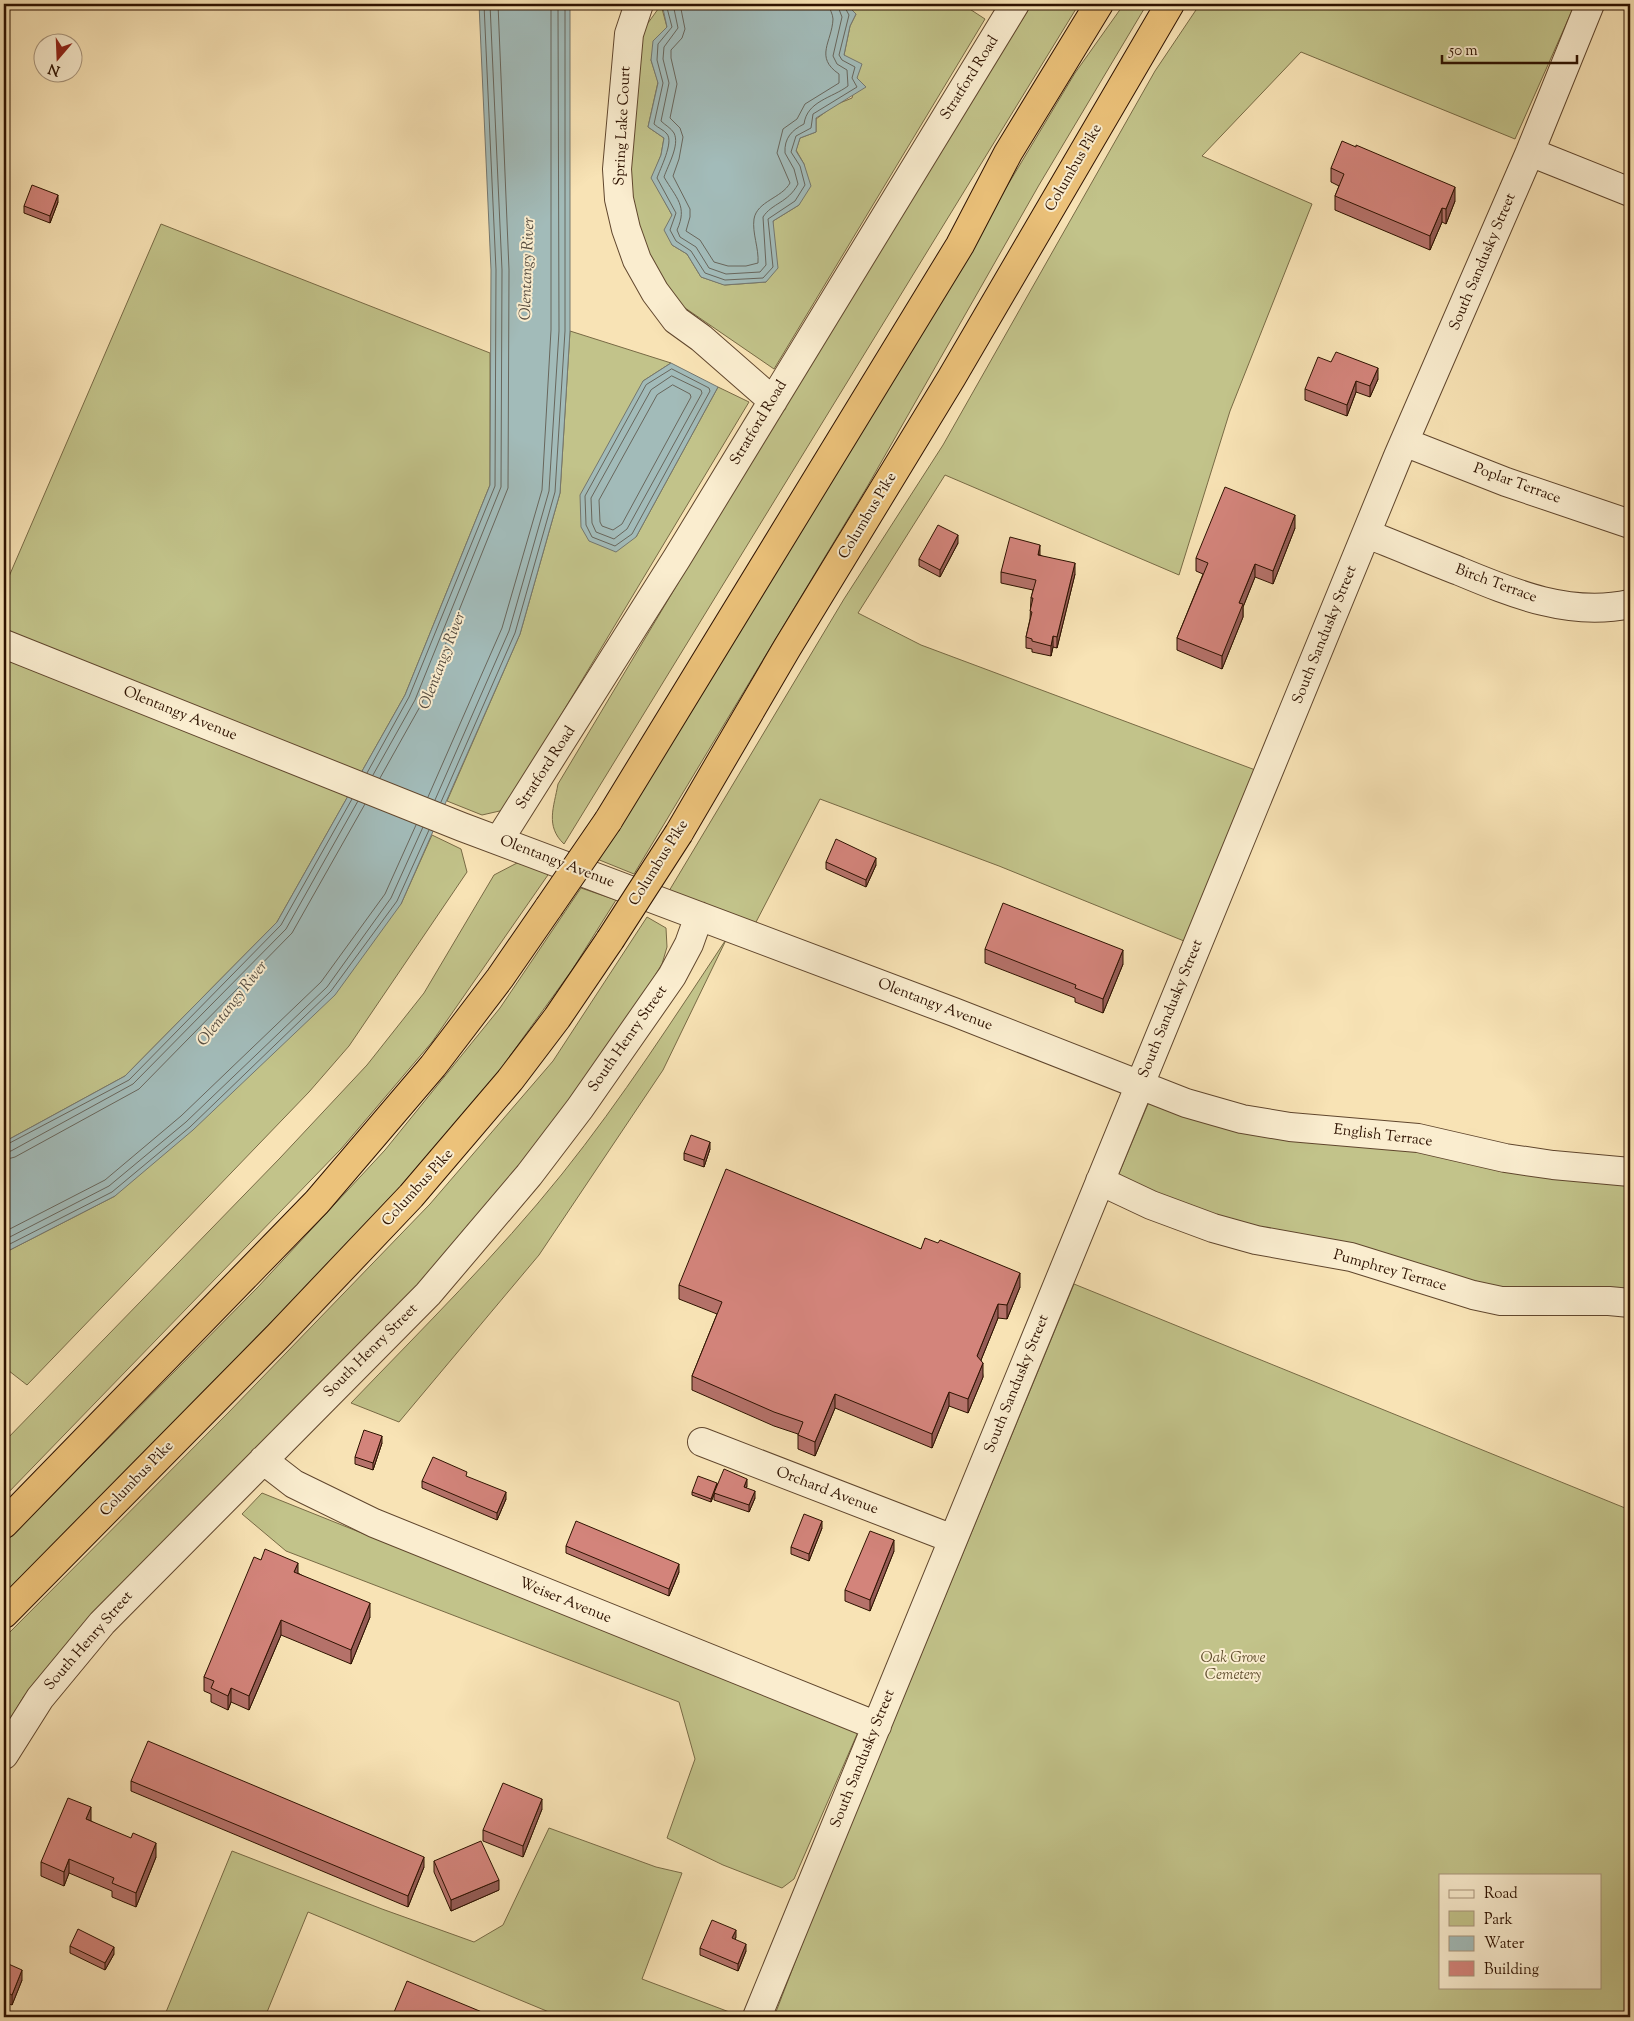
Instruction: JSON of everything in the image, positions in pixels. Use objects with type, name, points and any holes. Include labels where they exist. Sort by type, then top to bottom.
[{"type":"highway","points":[[4,1524],[317,1202],[433,1066],[500,978],[608,821],[960,245],[1008,153],[1099,4]]},
{"type":"highway","name":"Columbus Pike","points":[[4,1614],[278,1336],[411,1196],[510,1080],[557,1018],[679,833],[787,648],[957,368],[1170,4]]},
{"type":"street","name":"Spring Lake Court","points":[[639,4],[629,34],[618,169],[619,199],[626,229],[637,260],[655,292],[676,320],[701,338],[773,401]]},
{"type":"street","name":"Stratford Road","points":[[499,840],[554,756],[1016,4]]},
{"type":"street","name":"South Sandusky Street","points":[[757,2017],[1404,442],[1530,152],[1590,4]]},
{"type":"street","points":[[1530,152],[1630,192]]},
{"type":"street","name":"Poplar Terrace","points":[[1404,442],[1506,482],[1630,524]]},
{"type":"street","name":"Birch Terrace","points":[[1367,534],[1493,584],[1558,606],[1592,609],[1630,604]]},
{"type":"street","name":"Olentangy Avenue","points":[[4,644],[462,827],[954,1012],[1139,1087]]},
{"type":"street","name":"South Henry Street","points":[[4,1755],[40,1698],[102,1623],[428,1294],[529,1175],[580,1108],[667,983],[689,944],[699,916]]},
{"type":"street","name":"English Terrace","points":[[1139,1087],[1242,1119],[1290,1127],[1418,1138],[1505,1158],[1553,1165],[1630,1172]]},
{"type":"street","name":"Pumphrey Terrace","points":[[1100,1181],[1151,1206],[1212,1228],[1256,1240],[1351,1257],[1473,1296],[1500,1301],[1609,1301],[1630,1303]]},
{"type":"street","name":"Orchard Avenue","points":[[702,1442],[953,1540]]},
{"type":"street","name":"Weiser Avenue","points":[[262,1460],[294,1484],[374,1523],[877,1726]]},
{"type":"green space","points":[[846,4],[962,4],[985,19],[774,369],[672,299],[635,232],[626,164],[640,34],[661,5],[667,27],[651,60],[658,82],[648,127],[664,138],[661,155],[652,178],[672,215],[672,245],[687,254],[701,277],[725,285],[766,282],[773,221],[799,205],[804,164],[796,150],[800,138],[816,132],[816,119],[835,105],[852,98],[857,78],[844,55],[850,26],[856,14]]},
{"type":"green space","points":[[1032,4],[1079,4],[564,844],[554,830],[552,816],[558,784],[855,287]]},
{"type":"green space","points":[[1124,4],[1147,4],[1039,185],[867,487],[634,874],[597,859],[872,411],[1075,73]]},
{"type":"green space","points":[[1200,4],[1575,4],[1515,139],[1301,52],[1202,156],[1312,204],[1230,411],[1179,575],[945,475],[858,613],[921,645],[1258,771],[1184,941],[999,866],[820,799],[755,924],[669,891],[844,599],[943,445],[1155,71]]},
{"type":"green space","points":[[161,224],[490,353],[490,485],[405,695],[277,922],[125,1076],[4,1142],[4,588]]},
{"type":"green space","points":[[570,331],[671,363],[643,381],[636,537],[718,387],[749,402],[504,810],[482,815],[447,801],[520,634],[560,493]]},
{"type":"green space","points":[[432,835],[461,849],[467,872],[349,1046],[309,1092],[27,1385],[4,1367],[4,1253],[115,1196],[401,904]]},
{"type":"green space","points":[[517,863],[550,872],[432,1042],[341,1149],[4,1497],[4,1442],[280,1158],[367,1065],[424,993],[494,875]]},
{"type":"green space","points":[[581,888],[616,900],[572,970],[502,1067],[430,1160],[4,1595],[4,1544],[258,1287],[385,1150],[500,1008]]},
{"type":"green space","points":[[647,917],[666,928],[667,947],[662,964],[628,1019],[551,1128],[442,1262],[71,1642],[24,1696],[4,1729],[4,1638],[229,1412],[430,1204],[553,1061]]},
{"type":"green space","points":[[727,938],[663,1070],[539,1255],[399,1422],[351,1403],[486,1262],[562,1174],[627,1087]]},
{"type":"green space","points":[[1151,1097],[1630,1180],[1630,1297],[1519,1298],[1246,1233],[1115,1183]]},
{"type":"green space","name":"Oak Grove Cemetery","points":[[1074,1284],[1630,1510],[1630,2017],[774,2017],[809,1926]]},
{"type":"green space","points":[[262,1493],[858,1732],[794,1879],[782,1888],[723,1865],[667,1838],[695,1759],[679,1702],[286,1551],[242,1514]]},
{"type":"green space","points":[[549,1828],[656,1867],[682,1873],[642,1979],[732,2013],[731,2017],[561,2017],[308,1912],[265,2017],[164,2017],[232,1851],[474,1942],[503,1925]]},
{"type":"water","name":"Olentangy River","points":[[479,4],[570,4],[570,331],[560,493],[520,634],[401,904],[335,995],[193,1130],[115,1196],[4,1253],[4,1142],[125,1076],[277,922],[405,695],[490,485],[491,270]]},
{"type":"water","points":[[662,4],[846,4],[856,14],[850,26],[844,55],[862,64],[857,78],[866,87],[816,118],[816,132],[800,138],[796,151],[804,164],[811,186],[799,205],[773,221],[778,268],[766,282],[724,285],[701,277],[687,254],[672,245],[664,230],[672,215],[651,178],[661,155],[664,138],[648,127],[658,83],[651,60],[653,41],[667,27]]},
{"type":"water","points":[[671,363],[718,387],[636,537],[616,552],[589,541],[581,527],[580,495],[643,381]]},
{"type":"building","points":[[1342,141],[1356,147],[1356,145],[1455,187],[1446,209],[1442,208],[1430,236],[1335,196],[1344,174],[1331,168]]},
{"type":"building","points":[[32,185],[58,195],[50,216],[24,206]]},
{"type":"building","points":[[1336,352],[1378,368],[1370,386],[1356,381],[1347,405],[1305,389],[1318,357],[1331,362]]},
{"type":"building","points":[[1225,487],[1295,515],[1273,571],[1255,564],[1239,603],[1243,604],[1222,656],[1177,638],[1208,563],[1196,558]]},
{"type":"building","points":[[938,525],[958,535],[940,570],[919,559]]},
{"type":"building","points":[[1010,537],[1040,545],[1038,555],[1075,563],[1057,637],[1053,636],[1051,646],[1032,641],[1032,639],[1026,637],[1032,612],[1030,611],[1033,598],[1031,598],[1036,580],[1001,572]]},
{"type":"building","points":[[836,839],[876,858],[866,880],[826,862]]},
{"type":"building","points":[[1003,903],[1123,950],[1103,999],[1075,988],[1076,985],[985,949]]},
{"type":"building","points":[[691,1135],[710,1142],[704,1160],[684,1153]]},
{"type":"building","points":[[726,1169],[921,1249],[925,1238],[938,1243],[940,1240],[1020,1273],[1007,1305],[998,1304],[977,1356],[983,1363],[968,1399],[949,1392],[932,1434],[835,1394],[815,1442],[798,1435],[803,1422],[774,1412],[692,1376],[722,1302],[679,1285]]},
{"type":"building","points":[[364,1430],[382,1436],[373,1463],[355,1457]]},
{"type":"building","points":[[433,1457],[467,1472],[466,1476],[506,1492],[497,1513],[422,1481]]},
{"type":"building","points":[[724,1469],[747,1479],[744,1487],[755,1491],[749,1505],[714,1493]]},
{"type":"building","points":[[698,1476],[717,1483],[711,1499],[692,1492]]},
{"type":"building","points":[[804,1514],[822,1521],[809,1554],[791,1547]]},
{"type":"building","points":[[576,1521],[679,1564],[669,1589],[566,1546]]},
{"type":"building","points":[[870,1531],[894,1540],[870,1600],[845,1590]]},
{"type":"building","points":[[265,1549],[298,1563],[294,1572],[370,1603],[351,1650],[281,1620],[249,1696],[231,1688],[228,1696],[211,1688],[214,1681],[204,1677],[254,1557],[261,1560]]},
{"type":"building","points":[[148,1741],[424,1857],[408,1896],[131,1781]]},
{"type":"building","points":[[503,1783],[542,1799],[523,1846],[483,1830]]},
{"type":"building","points":[[68,1798],[91,1807],[86,1819],[131,1838],[133,1833],[156,1843],[136,1893],[112,1883],[114,1878],[69,1859],[64,1872],[41,1862]]},
{"type":"building","points":[[481,1841],[499,1880],[451,1900],[434,1861]]},
{"type":"building","points":[[712,1920],[736,1930],[732,1938],[746,1944],[738,1964],[700,1948]]},
{"type":"building","points":[[78,1929],[114,1947],[105,1963],[70,1946]]},
{"type":"building","points":[[4,1962],[22,1970],[12,1995],[4,1991]]},
{"type":"building","points":[[407,1981],[494,2017],[392,2017]]}]
